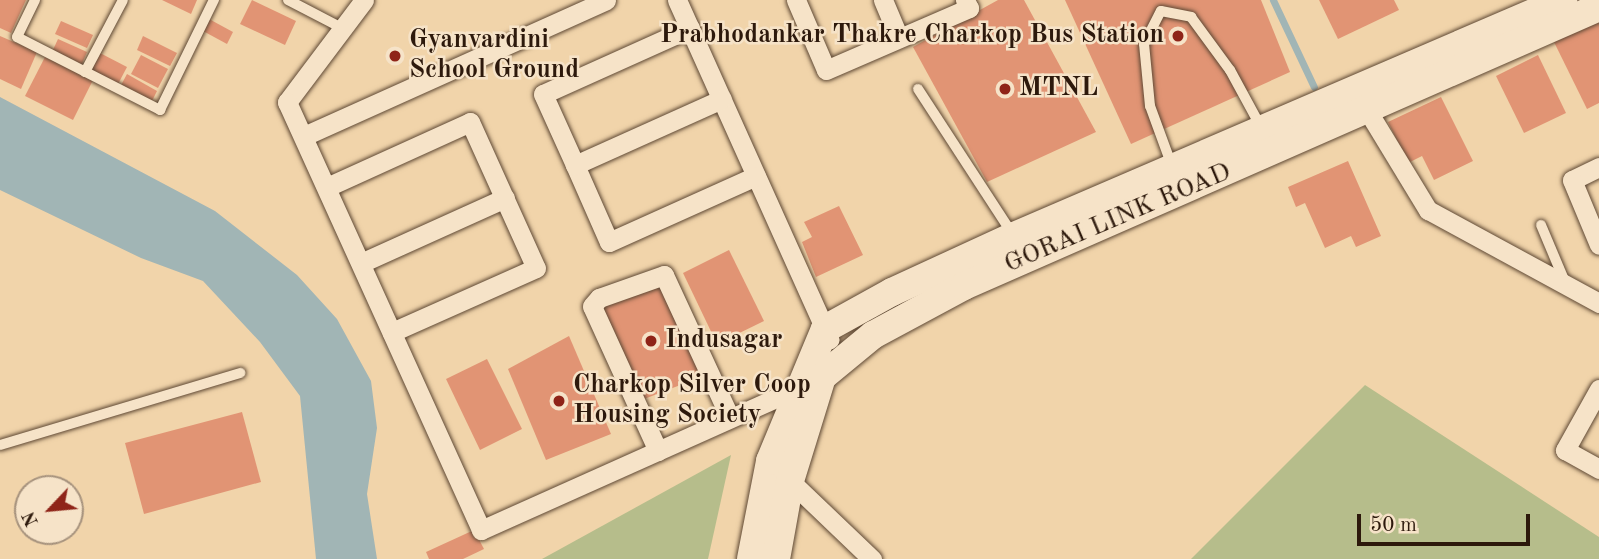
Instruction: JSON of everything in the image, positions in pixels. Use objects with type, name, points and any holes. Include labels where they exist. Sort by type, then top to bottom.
[{"type":"main road","name":"GORAI LINK ROAD","points":[[1268,140],[1355,87],[1580,5]]},
{"type":"main road","name":"GORAI LINK ROAD","points":[[751,559],[769,461],[820,376],[873,335],[964,286],[1178,179],[1268,140],[1366,112],[1580,5]]},
{"type":"main road","name":"GORAI LINK ROAD","points":[[776,559],[790,481],[820,376],[825,328],[892,292],[1014,236],[1178,179]]},
{"type":"street","points":[[364,0],[287,102],[481,530],[820,376],[825,328],[677,0]]},
{"type":"street","points":[[304,136],[606,0]]},
{"type":"street","points":[[796,0],[826,70],[969,8],[965,0]]},
{"type":"street","points":[[883,0],[899,38]]},
{"type":"street","points":[[690,28],[543,94],[610,242],[756,176]]},
{"type":"street","points":[[1355,87],[1366,112],[1427,210],[1599,303]]},
{"type":"street","points":[[575,165],[722,99]]},
{"type":"street","points":[[327,187],[470,122],[505,198],[536,268],[392,332]]},
{"type":"street","points":[[1599,167],[1572,180],[1599,245]]},
{"type":"street","points":[[361,263],[505,198]]},
{"type":"street","points":[[657,451],[593,306],[599,298],[664,275],[730,418]]},
{"type":"street","points":[[1599,388],[1565,450],[1599,469]]},
{"type":"street","points":[[769,461],[872,559]]},
{"type":"lane","points":[[35,0],[17,37],[160,110],[214,0]]},
{"type":"lane","points":[[85,72],[123,0]]},
{"type":"lane","points":[[288,0],[342,28]]},
{"type":"lane","points":[[1178,179],[1150,106],[1144,44],[1161,12],[1191,17],[1230,70],[1268,140]]},
{"type":"lane","points":[[918,89],[1014,236]]},
{"type":"lane","points":[[1541,225],[1566,286]]},
{"type":"lane","points":[[0,445],[240,373]]},
{"type":"green space","points":[[1365,385],[1599,537],[1599,559],[1191,559]]},
{"type":"green space","points":[[731,455],[708,559],[542,559]]},
{"type":"shaded area","points":[[0,97],[215,211],[297,275],[337,319],[371,381],[377,428],[367,494],[377,559],[316,559],[300,396],[260,342],[203,281],[141,258],[0,190]]},
{"type":"building","points":[[0,0],[26,0],[11,33],[0,28]]},
{"type":"building","points":[[162,0],[197,0],[191,14]]},
{"type":"building","points":[[252,0],[296,21],[285,45],[240,24]]},
{"type":"building","name":"MTNL","points":[[998,0],[1024,0],[1096,132],[987,182],[913,47]]},
{"type":"building","name":"Prabhodankar Thakre Charkop Bus Station","points":[[1065,0],[1261,0],[1290,72],[1131,144]]},
{"type":"building","points":[[1319,0],[1394,0],[1399,10],[1338,39]]},
{"type":"building","points":[[209,19],[233,32],[227,44],[203,31]]},
{"type":"building","points":[[1599,20],[1599,103],[1587,109],[1554,42]]},
{"type":"building","points":[[61,21],[93,35],[87,48],[55,34]]},
{"type":"building","points":[[0,36],[37,52],[21,89],[0,79]]},
{"type":"building","points":[[143,36],[177,53],[170,66],[137,50]]},
{"type":"building","points":[[58,39],[87,52],[81,66],[52,52]]},
{"type":"building","points":[[100,53],[127,67],[117,86],[90,71]]},
{"type":"building","points":[[141,55],[168,69],[158,88],[131,74]]},
{"type":"building","points":[[1538,55],[1566,113],[1524,133],[1496,76]]},
{"type":"building","points":[[45,57],[93,80],[73,120],[25,96]]},
{"type":"building","points":[[127,74],[157,91],[151,103],[120,87]]},
{"type":"building","points":[[1441,97],[1473,161],[1434,180],[1422,156],[1408,163],[1388,122]]},
{"type":"building","points":[[1348,161],[1381,236],[1356,247],[1351,236],[1325,248],[1305,203],[1296,207],[1288,187]]},
{"type":"building","points":[[839,206],[863,255],[816,277],[802,242],[812,237],[804,222]]},
{"type":"building","points":[[729,250],[764,321],[717,344],[683,273]]},
{"type":"building","name":"Indusagar","points":[[663,280],[701,377],[639,401],[601,304]]},
{"type":"building","name":"Charkop Silver Coop Housing Society","points":[[569,336],[611,434],[546,460],[508,369]]},
{"type":"building","points":[[487,359],[522,429],[480,450],[446,379]]},
{"type":"building","points":[[242,412],[261,482],[144,514],[125,443]]},
{"type":"building","points":[[474,530],[484,549],[463,559],[429,559],[426,552]]},
{"type":"waterway","points":[[1273,0],[1314,87]]},
{"type":"place","name":"Prabhodankar Thakre Charkop Bus Station","points":[[1178,36]]},
{"type":"place","name":"Gyanvardini School Ground","points":[[395,56]]},
{"type":"place","name":"MTNL","points":[[1005,89]]},
{"type":"place","name":"Indusagar","points":[[651,341]]},
{"type":"place","name":"Charkop Silver Coop Housing Society","points":[[559,401]]}]
